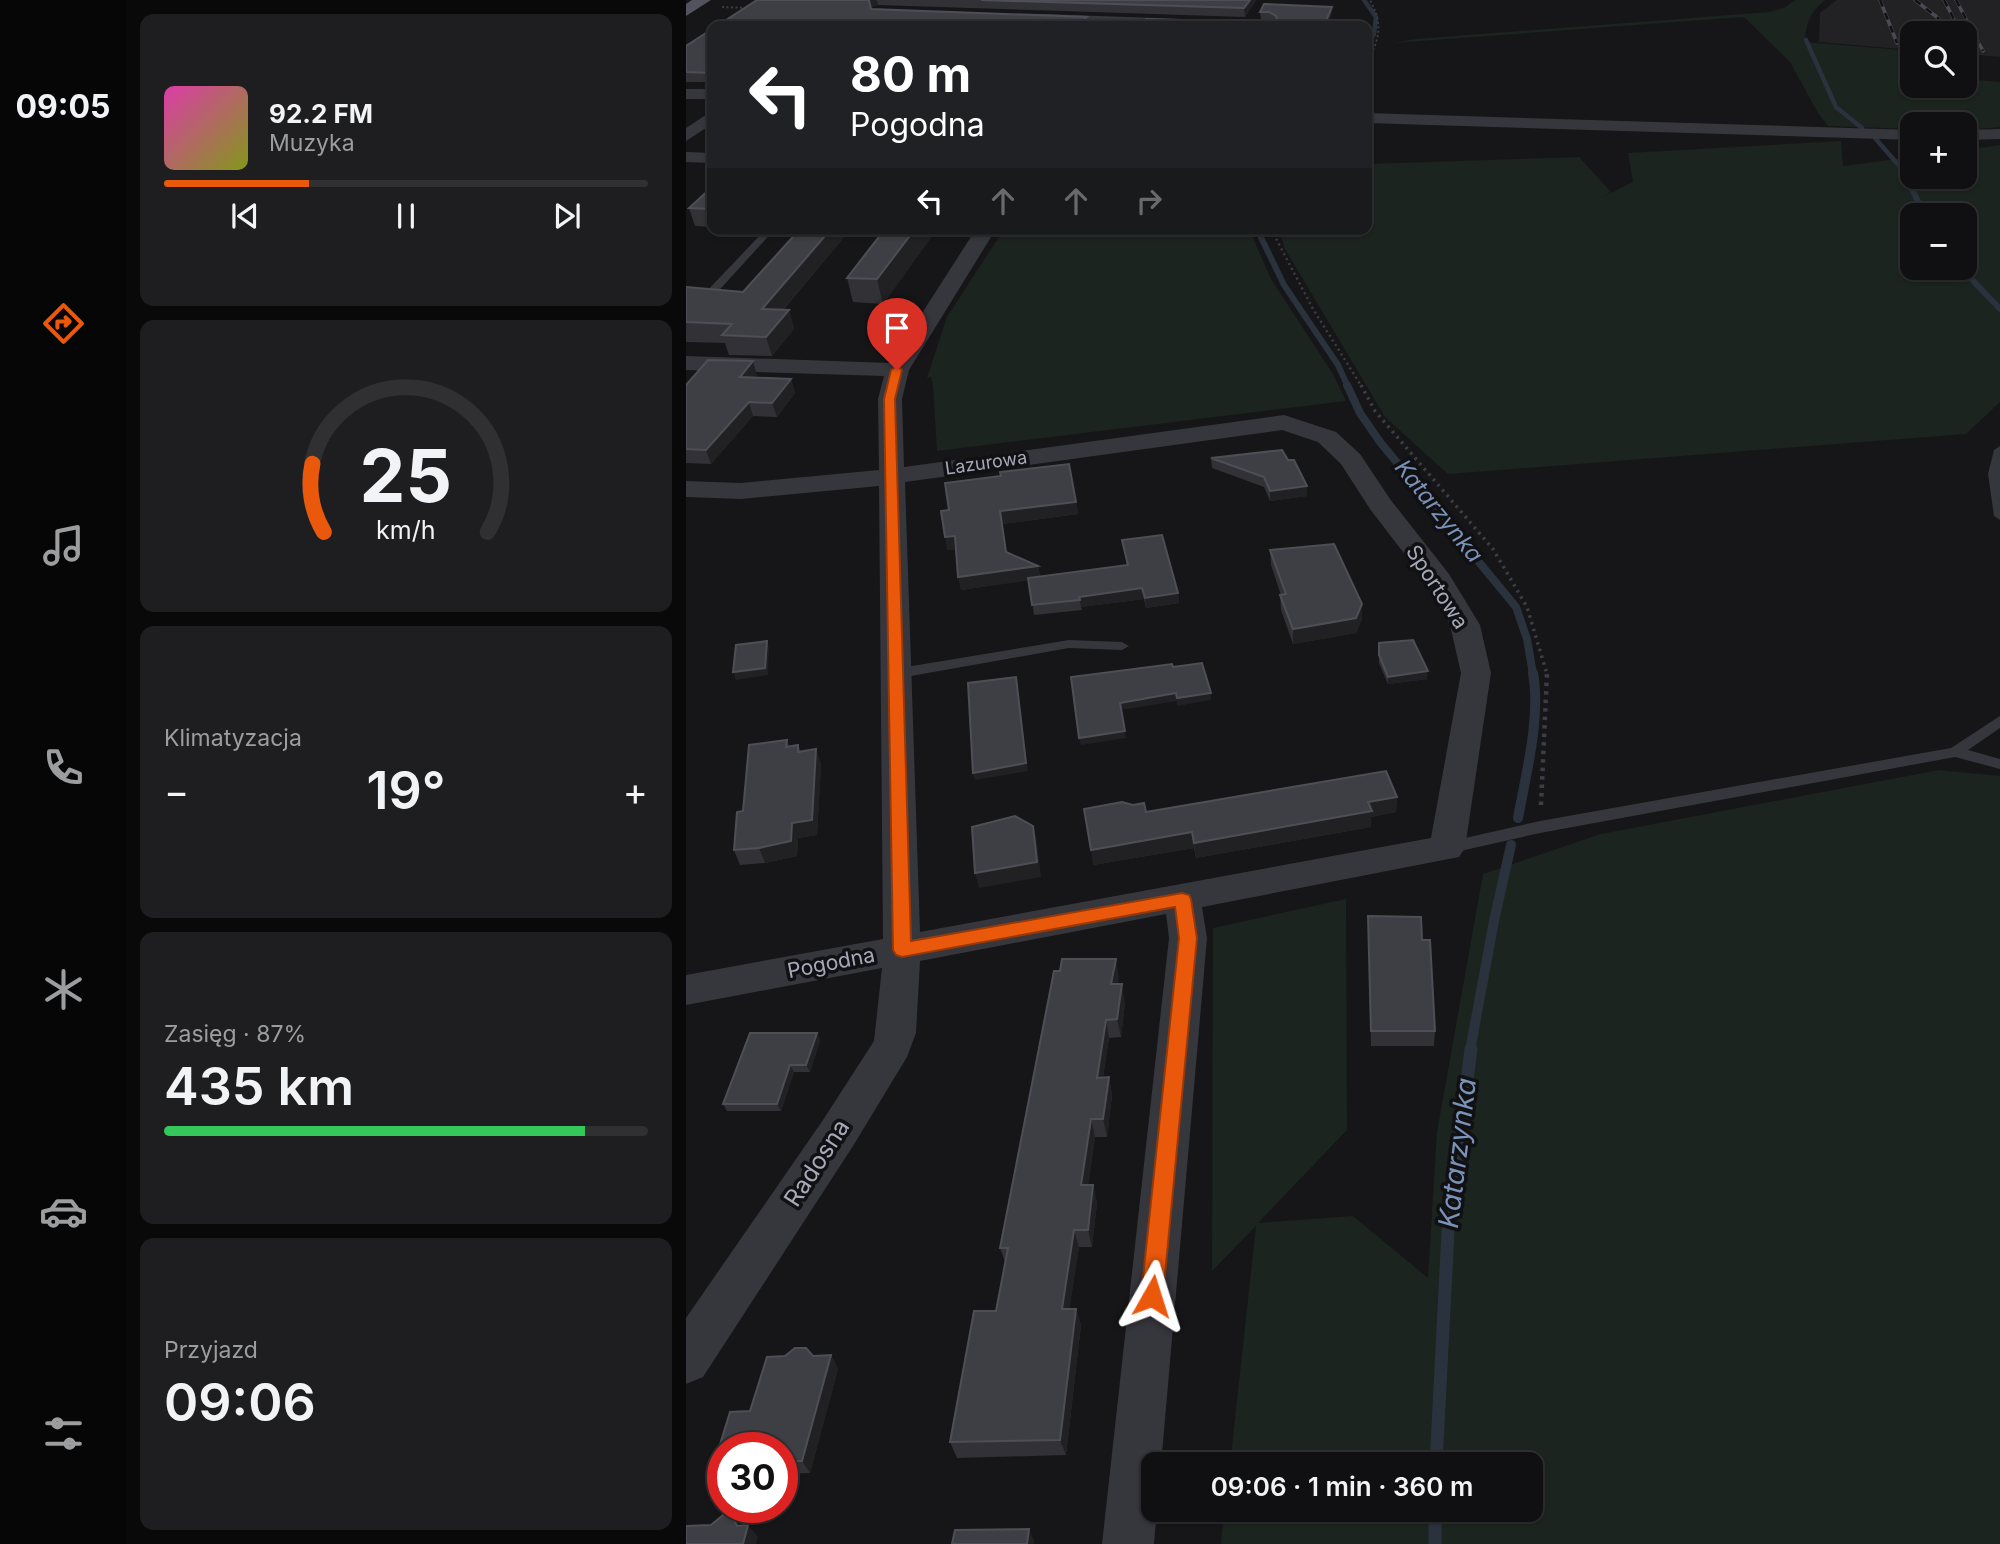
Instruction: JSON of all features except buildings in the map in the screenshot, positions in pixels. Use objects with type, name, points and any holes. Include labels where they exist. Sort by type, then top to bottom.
[{"type":"main road","points":[[686,11],[708,3]]},
{"type":"street","points":[[1023,17],[1167,21]]},
{"type":"street","points":[[686,94],[707,94]]},
{"type":"street","points":[[1372,118],[1900,135]]},
{"type":"street","points":[[686,136],[707,120]]},
{"type":"street","points":[[1977,135],[2000,134]]},
{"type":"street","points":[[686,157],[707,158]]},
{"type":"street","points":[[686,363],[897,370],[982,235]]},
{"type":"street","name":"Radosna","points":[[686,1360],[838,1133],[893,1045],[898,1020],[902,950],[890,476],[890,399],[897,370]]},
{"type":"street","name":"Lazurowa","points":[[686,489],[741,491],[850,482],[1284,422]]},
{"type":"street","name":"Sportowa","points":[[1284,422],[1327,437],[1351,459],[1379,503],[1439,580],[1465,625],[1476,673],[1447,848]]},
{"type":"street","name":"Pogodna","points":[[686,990],[1447,848]]},
{"type":"street","points":[[1128,1544],[1188,938],[1182,899]]},
{"type":"lane","points":[[708,296],[765,235]]},
{"type":"lane","points":[[2000,450],[1994,463],[1994,479],[2000,516]]},
{"type":"lane","points":[[894,674],[1069,644],[1122,646]]},
{"type":"lane","points":[[1447,848],[1540,827],[1955,752],[2000,722]]},
{"type":"lane","points":[[1955,752],[2000,764]]},
{"type":"path","points":[[1370,0],[1382,23],[1372,52]]},
{"type":"path","points":[[708,3],[751,8]]},
{"type":"path","points":[[1274,235],[1313,309],[1350,365],[1375,411],[1493,549],[1527,607],[1547,673],[1540,827]]},
{"type":"shaded area","points":[[1795,0],[1825,0],[1810,18],[1805,42],[1900,50],[1900,98],[1977,98],[1977,80],[2000,82],[2000,127],[1977,129],[1977,112],[1900,112],[1900,129],[1828,126],[1790,62],[1744,17],[1393,43],[1769,12],[1784,8]]},
{"type":"shaded area","points":[[1837,0],[2000,0],[2000,57],[1977,55],[1977,21],[1900,21],[1900,49],[1819,42],[1820,13]]},
{"type":"shaded area","points":[[1841,141],[1843,166],[1900,159],[1900,189],[1977,189],[1977,148],[2000,145],[2000,402],[1966,434],[1448,474],[1385,417],[1285,249],[1281,235],[1372,235],[1372,164],[1579,157],[1611,192],[1602,197],[1633,182],[1628,153]]},
{"type":"shaded area","points":[[1000,235],[1252,235],[1271,279],[1333,374],[1346,401],[937,451],[933,386],[931,377],[927,378],[947,317]]},
{"type":"shaded area","points":[[1939,770],[2000,776],[2000,1544],[1221,1544],[1223,1522],[1543,1522],[1543,1452],[1231,1452],[1256,1226],[1212,1271],[1213,928],[1346,899],[1347,1130],[1258,1223],[1353,1216],[1428,1278],[1437,1132],[1483,874],[1601,834]]},
{"type":"waterway","name":"Katarzynka","points":[[1364,0],[1376,17],[1372,37]]},
{"type":"waterway","points":[[1806,40],[1836,107],[1862,128]]},
{"type":"waterway","points":[[1875,138],[1900,167]]},
{"type":"waterway","points":[[1912,189],[1919,203]]},
{"type":"waterway","name":"Katarzynka","points":[[1260,235],[1284,285],[1338,365],[1348,387]]},
{"type":"waterway","points":[[1972,280],[2000,309]]},
{"type":"waterway","name":"Katarzynka","points":[[1347,385],[1360,413],[1380,442],[1516,607],[1527,639],[1533,674]]},
{"type":"waterway","name":"Katarzynka","points":[[1518,818],[1534,727],[1533,673]]},
{"type":"waterway","name":"Katarzynka","points":[[1470,1051],[1511,845]]},
{"type":"waterway","name":"Katarzynka","points":[[1437,1452],[1448,1231],[1471,1049]]},
{"type":"waterway","name":"Katarzynka","points":[[1435,1522],[1435,1544]]},
{"type":"railway","points":[[1880,0],[1897,43]]},
{"type":"railway","points":[[1915,0],[1940,21]]},
{"type":"railway","points":[[1944,0],[1955,21]]},
{"type":"railway","points":[[1956,0],[1983,51]]},
{"type":"route","points":[[897,370],[890,399],[902,950],[1182,899],[1188,938],[1152,1296]]}]
